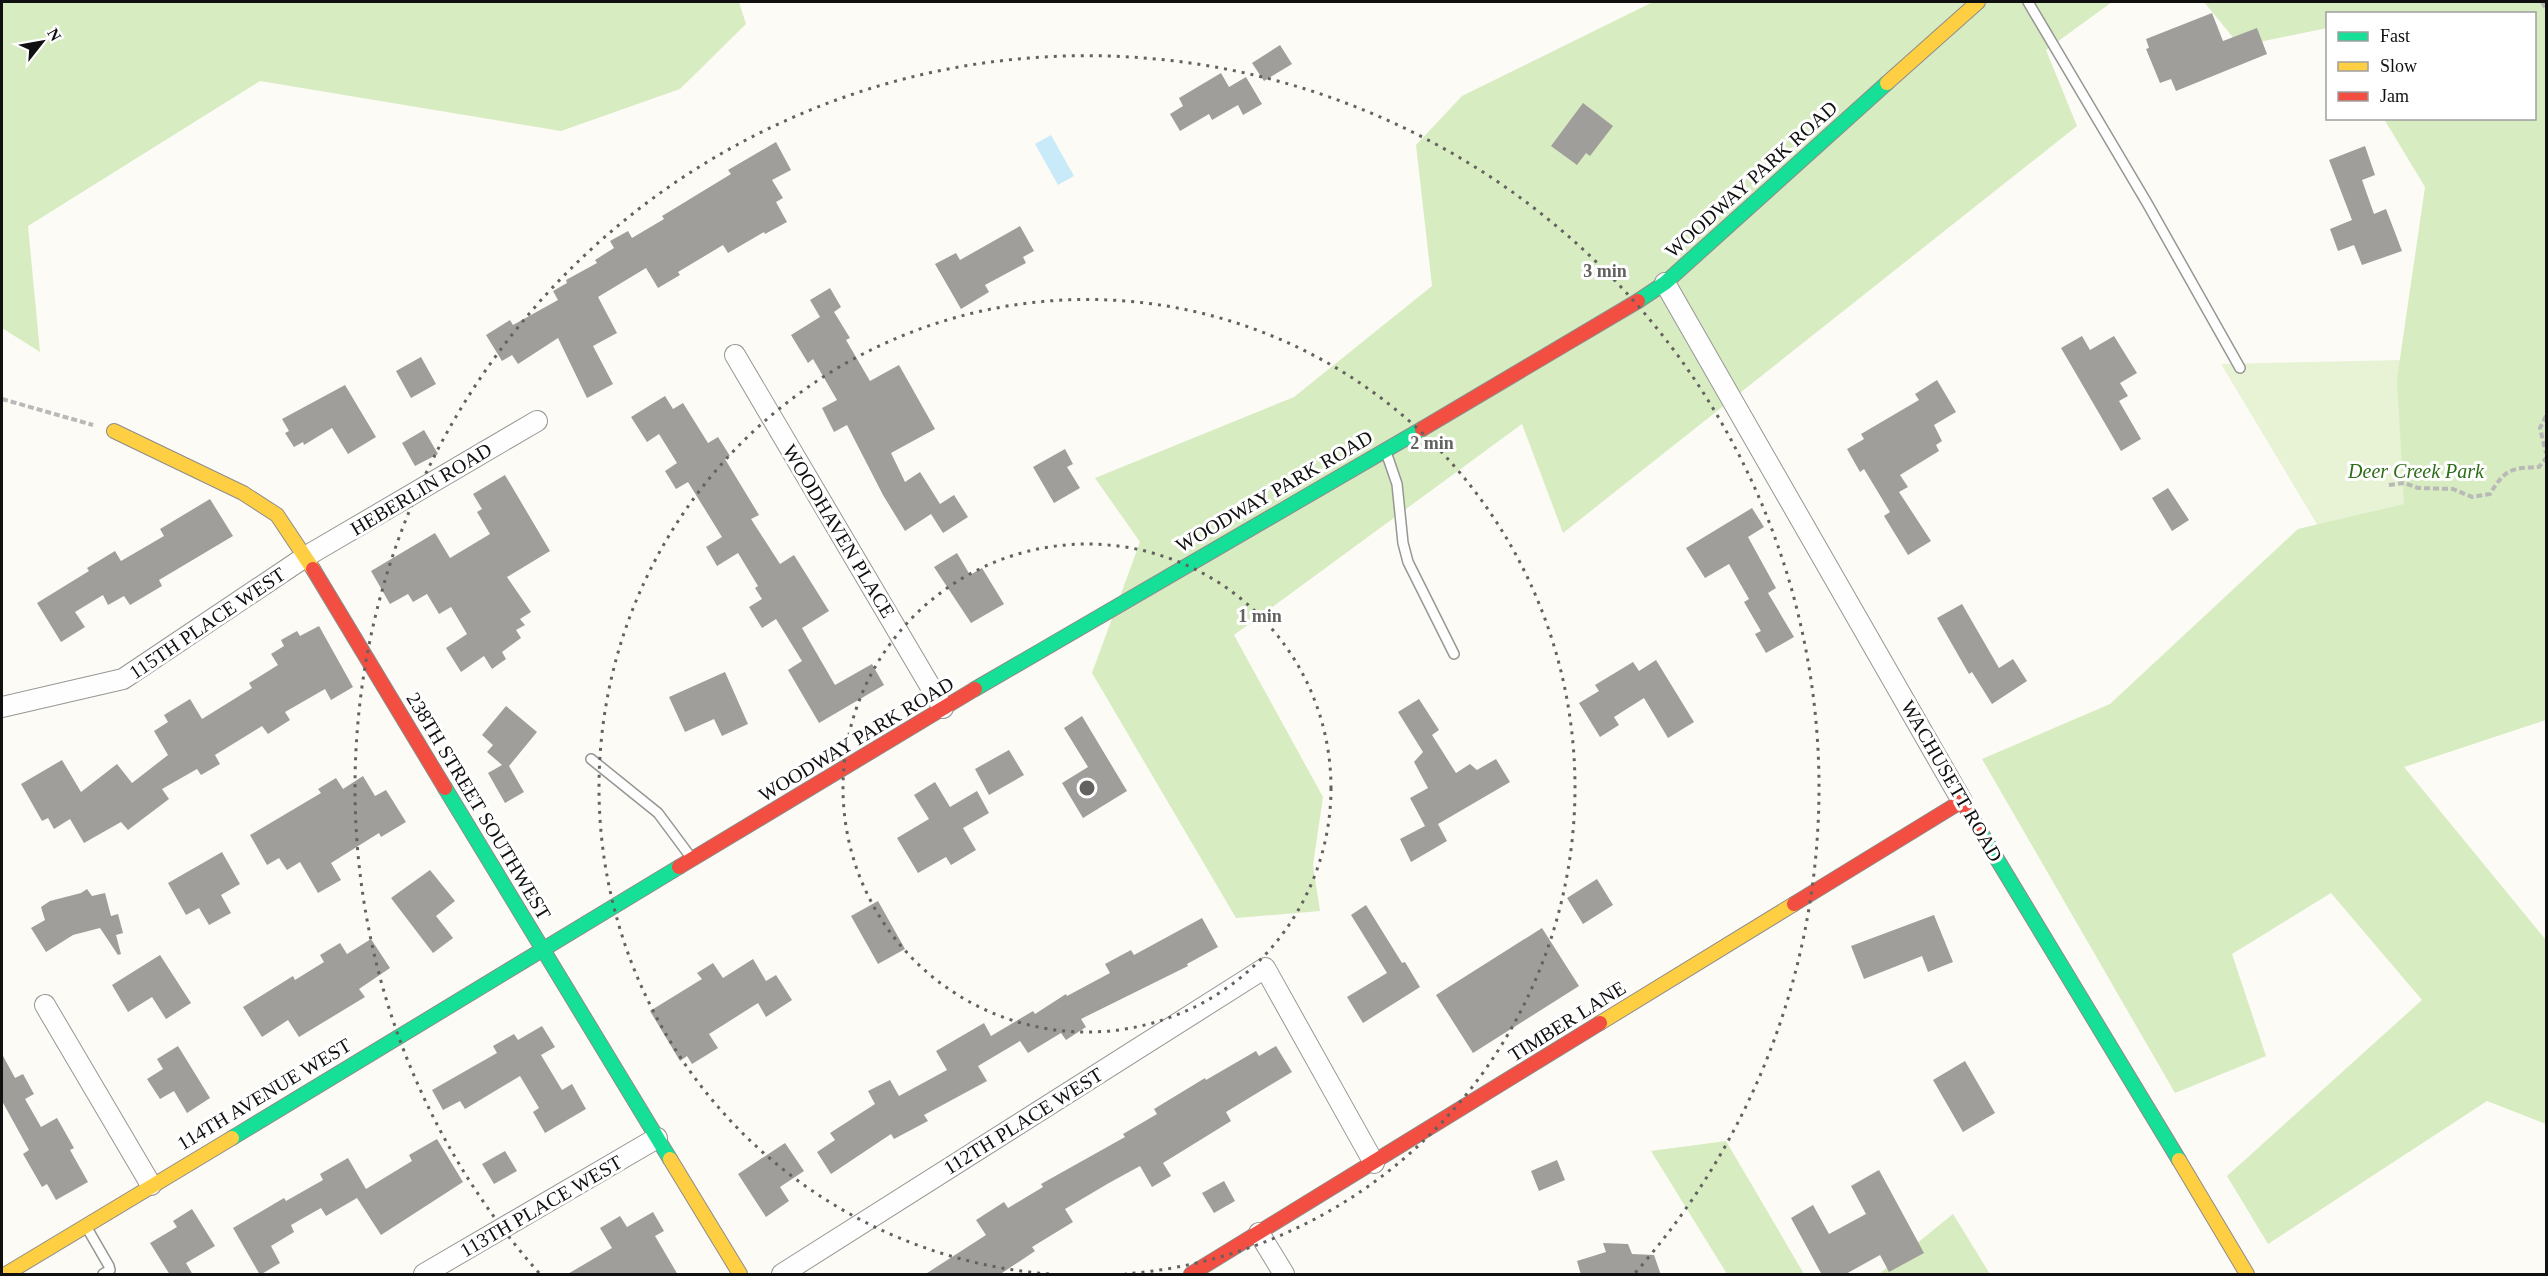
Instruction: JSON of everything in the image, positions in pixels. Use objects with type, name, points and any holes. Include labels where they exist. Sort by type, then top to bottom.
[{"type":"street","name":"WOODWAY PARK ROAD","points":[[543,949],[693,861],[943,708],[1615,316],[1665,283],[1786,171],[1978,2]]},
{"type":"street","name":"WACHUSETT ROAD","points":[[1665,283],[1962,801],[2247,1275]]},
{"type":"street","name":"WOODHAVEN PLACE","points":[[735,355],[943,708]]},
{"type":"street","name":"HEBERLIN ROAD","points":[[305,557],[537,421]]},
{"type":"street","name":"238TH STREET SOUTHWEST","points":[[114,431],[243,493],[277,515],[305,557],[740,1275]]},
{"type":"street","name":"115TH PLACE WEST","points":[[2,707],[123,679],[305,557]]},
{"type":"street","name":"TIMBER LANE","points":[[1191,1275],[1962,801]]},
{"type":"street","name":"114TH AVENUE WEST","points":[[6,1275],[543,949]]},
{"type":"street","name":"112TH PLACE WEST","points":[[782,1275],[1265,968],[1374,1163]]},
{"type":"street","points":[[45,1005],[151,1185]]},
{"type":"street","name":"113TH PLACE WEST","points":[[430,1273],[657,1138]]},
{"type":"street","points":[[1259,1233],[1284,1275]]},
{"type":"lane","points":[[2028,2],[2147,203],[2240,368]]},
{"type":"lane","points":[[1385,449],[1397,484],[1402,543],[1408,562],[1454,654]]},
{"type":"lane","points":[[591,759],[658,813],[693,861]]},
{"type":"lane","points":[[86,1226],[109,1266],[110,1270],[103,1275]]},
{"type":"path","points":[[2542,2],[2547,9]]},
{"type":"path","points":[[2,399],[114,431]]},
{"type":"path","points":[[2547,416],[2541,428],[2547,453]]},
{"type":"path","points":[[2389,485],[2404,483],[2418,488],[2453,489],[2472,497],[2490,494],[2501,476],[2515,468],[2539,467],[2547,458]]},
{"type":"green space","points":[[2,2],[739,2],[746,24],[680,89],[561,131],[260,81],[28,226],[40,352],[2,328]]},
{"type":"green space","points":[[1653,2],[2112,2],[2046,50],[2077,126],[1563,533],[1522,424],[1234,635],[1323,797],[1313,865],[1320,911],[1236,918],[1092,673],[1140,542],[1095,478],[1294,397],[1432,286],[1416,145],[1462,96]]},
{"type":"green space","points":[[2204,2],[2546,2],[2546,720],[2404,767],[2546,940],[2546,1124],[2487,1101],[2268,1244],[2227,1176],[2422,1000],[2331,893],[2232,954],[2266,1056],[2175,1093],[1982,759],[2110,704],[2298,529],[2404,504],[2397,379],[2425,187],[2385,120],[2536,120],[2536,12],[2326,12],[2326,28],[2240,46]]},
{"type":"green space","name":"Deer Creek Park","points":[[2546,2],[2546,517],[2360,596],[2221,364],[2498,358],[2534,120],[2536,120],[2536,12]]},
{"type":"green space","points":[[1726,1141],[1804,1274],[1727,1274],[1651,1151]]},
{"type":"green space","points":[[1953,1214],[1990,1274],[1879,1274]]},
{"type":"water","points":[[1051,135],[1074,176],[1058,185],[1035,144]]},
{"type":"building","points":[[2212,13],[2223,41],[2257,28],[2267,54],[2176,91],[2171,79],[2160,83],[2146,49],[2149,48],[2146,39]]},
{"type":"building","points":[[1280,45],[1292,64],[1264,81],[1252,63]]},
{"type":"building","points":[[1221,73],[1229,87],[1246,77],[1262,104],[1243,115],[1238,105],[1212,120],[1209,114],[1180,131],[1170,114],[1183,106],[1179,98]]},
{"type":"building","points":[[1583,103],[1613,126],[1590,156],[1586,153],[1577,165],[1551,146]]},
{"type":"building","points":[[776,142],[791,170],[772,180],[783,198],[776,202],[787,222],[765,234],[764,232],[728,253],[723,245],[678,272],[680,275],[658,288],[646,268],[598,297],[617,333],[593,346],[613,384],[587,398],[558,338],[518,364],[512,355],[502,361],[486,335],[510,320],[513,325],[558,300],[553,291],[567,283],[566,280],[597,263],[595,260],[614,248],[610,241],[628,231],[632,238],[664,219],[662,216],[731,174],[728,170]]},
{"type":"building","points":[[2365,146],[2375,175],[2362,180],[2374,214],[2386,209],[2402,251],[2362,265],[2354,245],[2338,251],[2330,229],[2352,220],[2329,160]]},
{"type":"building","points":[[1020,226],[1034,251],[1023,257],[1026,263],[985,285],[989,292],[961,309],[935,264],[956,253],[960,260]]},
{"type":"building","points":[[830,288],[841,307],[834,312],[850,338],[846,340],[870,381],[899,365],[935,429],[891,453],[905,482],[920,472],[940,504],[954,495],[968,517],[943,533],[931,514],[905,531],[883,495],[847,425],[834,432],[822,408],[837,400],[813,359],[808,363],[791,335],[820,317],[810,300]]},
{"type":"building","points":[[2082,336],[2090,350],[2114,336],[2137,373],[2120,383],[2128,396],[2119,401],[2141,439],[2121,451],[2061,348]]},
{"type":"building","points":[[421,357],[436,384],[411,398],[396,371]]},
{"type":"building","points":[[1937,380],[1956,412],[1934,425],[1942,441],[1936,445],[1939,451],[1900,475],[1908,487],[1899,492],[1931,541],[1908,555],[1884,516],[1890,512],[1864,469],[1860,472],[1847,449],[1864,439],[1861,434],[1919,400],[1915,394]]},
{"type":"building","points":[[345,385],[376,437],[348,454],[332,428],[304,445],[303,442],[294,447],[285,433],[289,431],[282,419]]},
{"type":"building","points":[[665,396],[673,409],[683,403],[708,443],[718,437],[730,456],[725,459],[759,515],[751,519],[780,564],[794,555],[829,611],[802,628],[835,685],[872,664],[884,685],[819,723],[788,670],[802,661],[776,619],[762,628],[749,607],[762,599],[755,588],[758,586],[738,553],[717,566],[706,547],[722,537],[688,482],[676,489],[665,471],[677,463],[659,434],[647,442],[631,417]]},
{"type":"building","points":[[424,430],[438,454],[415,466],[402,443]]},
{"type":"building","points":[[1065,449],[1073,464],[1067,467],[1080,488],[1054,503],[1033,467]]},
{"type":"building","points":[[505,475],[550,551],[507,577],[531,612],[520,619],[525,625],[516,630],[521,638],[502,652],[506,659],[492,669],[484,656],[461,672],[446,648],[467,634],[451,607],[439,614],[427,594],[413,602],[408,594],[390,604],[371,571],[435,533],[450,558],[490,534],[477,512],[482,509],[473,494]]},
{"type":"building","points":[[2168,488],[2189,520],[2172,531],[2152,498]]},
{"type":"building","points":[[210,499],[233,536],[159,580],[162,586],[130,605],[124,596],[108,605],[103,595],[75,612],[85,627],[61,642],[37,603],[89,571],[87,568],[115,551],[121,561],[164,536],[160,529]]},
{"type":"building","points":[[1752,508],[1764,527],[1748,537],[1776,588],[1768,593],[1794,637],[1766,653],[1755,634],[1761,631],[1744,602],[1749,599],[1729,564],[1705,578],[1686,548]]},
{"type":"building","points":[[957,553],[970,575],[982,568],[1004,604],[971,623],[934,567]]},
{"type":"building","points":[[1962,604],[1999,668],[2013,659],[2027,681],[1992,704],[1972,672],[1969,674],[1937,618]]},
{"type":"building","points":[[319,626],[353,687],[331,700],[325,689],[285,712],[290,720],[268,734],[262,726],[215,755],[220,764],[201,775],[197,769],[162,789],[169,799],[128,830],[121,822],[84,843],[70,819],[54,829],[48,818],[42,821],[21,784],[62,760],[81,792],[117,764],[132,783],[168,755],[154,731],[168,722],[164,715],[190,699],[202,719],[252,688],[249,683],[278,665],[271,654],[284,646],[281,640],[297,631],[300,636]]},
{"type":"building","points":[[1656,660],[1694,722],[1668,738],[1644,698],[1614,717],[1619,725],[1600,737],[1579,703],[1599,691],[1595,685],[1633,662],[1639,671]]},
{"type":"building","points":[[725,672],[748,724],[722,736],[714,719],[685,732],[669,697]]},
{"type":"building","points":[[1419,699],[1439,730],[1432,735],[1456,773],[1470,764],[1477,770],[1496,759],[1510,782],[1438,824],[1447,841],[1411,862],[1400,839],[1425,826],[1410,798],[1428,788],[1414,762],[1423,752],[1398,712]]},
{"type":"building","points":[[506,706],[537,732],[509,766],[524,792],[505,803],[488,773],[502,765],[487,752],[493,745],[482,735]]},
{"type":"building","points":[[1082,716],[1127,791],[1083,818],[1062,783],[1088,767],[1064,728]]},
{"type":"building","points":[[1009,750],[1024,775],[989,795],[975,769]]},
{"type":"building","points":[[363,776],[375,796],[386,790],[406,822],[381,837],[379,833],[331,863],[341,880],[318,893],[300,862],[287,870],[279,858],[267,865],[250,835],[321,793],[318,789],[336,778],[343,789]]},
{"type":"building","points":[[935,782],[950,807],[977,791],[989,813],[963,828],[976,850],[951,865],[946,857],[918,873],[897,838],[929,819],[914,795]]},
{"type":"building","points":[[222,852],[240,884],[221,895],[231,913],[209,925],[199,908],[186,915],[168,883]]},
{"type":"building","points":[[430,870],[455,901],[436,916],[453,938],[433,953],[391,898]]},
{"type":"building","points":[[1597,879],[1613,905],[1583,924],[1567,898]]},
{"type":"building","points":[[87,889],[92,896],[105,893],[111,916],[118,914],[123,933],[116,935],[121,954],[118,955],[100,928],[73,935],[46,952],[31,928],[45,920],[41,907],[50,901],[81,893]]},
{"type":"building","points":[[878,901],[905,949],[878,964],[851,916]]},
{"type":"building","points":[[1366,905],[1402,963],[1405,962],[1420,987],[1363,1023],[1347,997],[1387,973],[1351,915]]},
{"type":"building","points":[[1934,915],[1953,962],[1928,972],[1922,956],[1864,979],[1851,946]]},
{"type":"building","points":[[1202,918],[1218,947],[1187,964],[1188,966],[1081,1019],[1086,1027],[1066,1040],[1061,1033],[1028,1053],[1020,1041],[978,1066],[987,1081],[924,1115],[928,1121],[894,1139],[891,1134],[831,1174],[817,1152],[835,1140],[830,1133],[875,1104],[868,1091],[890,1080],[899,1096],[947,1070],[936,1051],[984,1023],[991,1036],[1033,1011],[1035,1014],[1066,994],[1067,996],[1110,973],[1105,964],[1131,950],[1134,955]]},
{"type":"building","points":[[1542,928],[1579,986],[1473,1053],[1436,995]]},
{"type":"building","points":[[371,939],[390,968],[359,989],[365,997],[299,1037],[288,1020],[262,1037],[243,1007],[293,976],[295,980],[324,962],[320,955],[340,943],[347,954]]},
{"type":"building","points":[[160,955],[191,1003],[166,1019],[152,997],[128,1012],[112,985]]},
{"type":"building","points":[[753,959],[766,981],[776,975],[792,1000],[766,1017],[758,1003],[709,1034],[718,1048],[692,1064],[687,1056],[680,1061],[650,1011],[702,979],[697,973],[713,963],[723,978]]},
{"type":"building","points":[[542,1026],[555,1047],[541,1055],[562,1090],[572,1084],[586,1109],[545,1133],[533,1112],[539,1108],[520,1076],[465,1109],[460,1101],[443,1110],[432,1090],[497,1053],[493,1046],[514,1034],[518,1040]]},
{"type":"building","points":[[178,1046],[210,1098],[187,1113],[174,1091],[160,1099],[147,1079],[163,1069],[157,1059]]},
{"type":"building","points":[[1276,1046],[1292,1072],[1226,1112],[1231,1121],[1163,1163],[1171,1176],[1152,1187],[1140,1166],[1109,1183],[1065,1209],[1073,1222],[1032,1247],[1035,1251],[999,1275],[924,1275],[986,1235],[976,1220],[1004,1202],[1008,1208],[1043,1187],[1041,1184],[1125,1137],[1123,1134],[1157,1114],[1154,1109],[1205,1078],[1206,1080],[1256,1051],[1259,1056]]},
{"type":"building","points":[[2,1054],[15,1078],[23,1074],[34,1094],[25,1099],[41,1127],[57,1118],[74,1148],[70,1150],[88,1182],[56,1200],[47,1184],[42,1187],[23,1154],[29,1150],[2,1101]]},
{"type":"building","points":[[1965,1061],[1995,1113],[1963,1132],[1933,1080]]},
{"type":"building","points":[[437,1139],[463,1182],[381,1235],[357,1198],[326,1216],[321,1208],[291,1225],[294,1232],[271,1246],[280,1263],[260,1275],[233,1228],[284,1198],[286,1201],[323,1180],[320,1174],[348,1158],[366,1189],[412,1161],[409,1155]]},
{"type":"building","points":[[785,1143],[804,1171],[780,1187],[789,1201],[766,1217],[738,1174]]},
{"type":"building","points":[[505,1151],[517,1171],[494,1184],[482,1164]]},
{"type":"building","points":[[1557,1160],[1565,1180],[1539,1191],[1531,1171]]},
{"type":"building","points":[[1879,1170],[1924,1253],[1889,1272],[1880,1255],[1844,1275],[1822,1275],[1791,1218],[1813,1205],[1829,1234],[1866,1214],[1851,1186]]},
{"type":"building","points":[[1224,1181],[1235,1201],[1214,1213],[1202,1193]]},
{"type":"building","points":[[192,1209],[215,1246],[186,1263],[193,1275],[170,1275],[150,1243],[177,1227],[173,1221]]},
{"type":"building","points":[[653,1212],[664,1231],[655,1236],[678,1275],[566,1275],[612,1248],[600,1228],[620,1216],[627,1227]]},
{"type":"building","points":[[1603,1243],[1628,1244],[1632,1254],[1654,1255],[1661,1275],[1581,1275],[1577,1261],[1606,1252]]},
{"type":"traffic: fast","points":[[1638,301],[1665,283],[1887,83]]},
{"type":"traffic: fast","points":[[975,689],[1422,429]]},
{"type":"traffic: fast","points":[[445,788],[670,1159]]},
{"type":"traffic: fast","points":[[1980,831],[2179,1160]]},
{"type":"traffic: fast","points":[[232,1138],[679,867]]},
{"type":"traffic: slow","points":[[1887,83],[1978,2]]},
{"type":"traffic: slow","points":[[114,431],[243,493],[277,515],[313,569]]},
{"type":"traffic: slow","points":[[1600,1023],[1794,904]]},
{"type":"traffic: slow","points":[[6,1274],[232,1138]]},
{"type":"traffic: slow","points":[[670,1159],[740,1274]]},
{"type":"traffic: slow","points":[[2179,1160],[2247,1274]]},
{"type":"traffic: jam","points":[[1422,429],[1638,301]]},
{"type":"traffic: jam","points":[[313,569],[445,788]]},
{"type":"traffic: jam","points":[[679,867],[975,689]]},
{"type":"traffic: jam","points":[[1794,904],[1962,801],[1980,831]]},
{"type":"traffic: jam","points":[[1191,1274],[1600,1023]]}]
